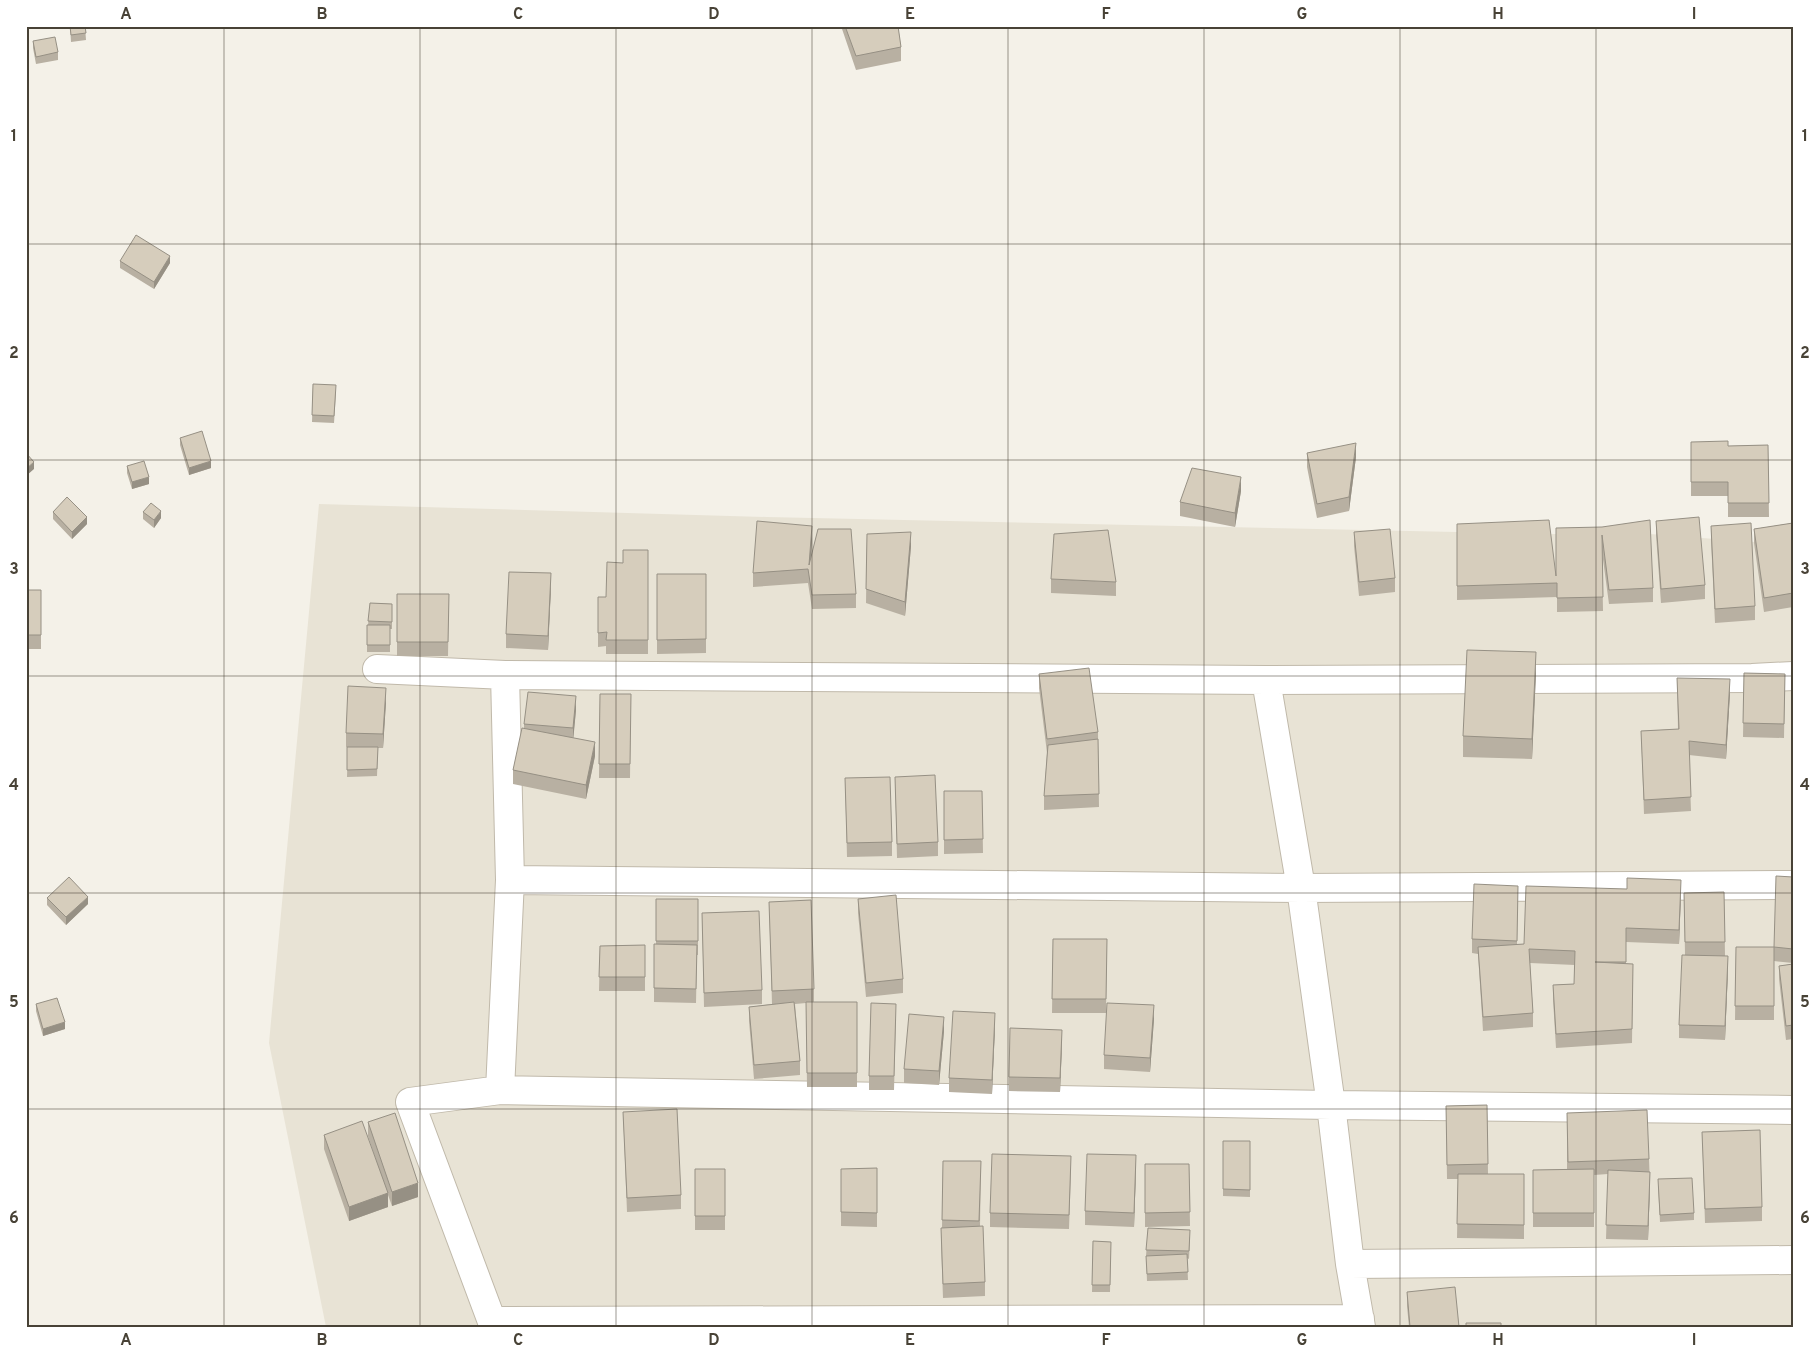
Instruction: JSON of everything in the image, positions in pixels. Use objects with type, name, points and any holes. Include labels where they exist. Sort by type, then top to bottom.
[{"type":"street","points":[[377,669],[505,675],[1266,680],[1742,678],[1793,676]]},
{"type":"street","points":[[500,1090],[510,880],[505,675]]},
{"type":"street","points":[[1266,680],[1301,888],[1331,1104],[1350,1264],[1360,1323],[493,1324],[410,1102],[500,1090],[1331,1104],[1793,1110]]},
{"type":"street","points":[[510,880],[1301,888],[1793,885]]},
{"type":"street","points":[[1350,1264],[1793,1260]]},
{"type":"shaded area","points":[[319,504],[767,517],[1549,534],[1650,534],[1793,545],[1793,1327],[326,1327],[269,1043]]},
{"type":"building","points":[[70,26],[85,26],[86,33],[71,35]]},
{"type":"building","points":[[845,26],[898,26],[901,47],[856,56]]},
{"type":"building","points":[[55,37],[58,52],[36,57],[33,41]]},
{"type":"building","points":[[136,235],[170,256],[154,282],[120,261]]},
{"type":"building","points":[[313,384],[336,385],[334,416],[312,415]]},
{"type":"building","points":[[202,431],[211,461],[189,468],[180,438]]},
{"type":"building","points":[[1728,441],[1728,446],[1768,445],[1769,503],[1728,503],[1728,482],[1691,482],[1691,442]]},
{"type":"building","points":[[1356,443],[1349,497],[1317,504],[1307,453]]},
{"type":"building","points":[[26,453],[34,462],[26,469]]},
{"type":"building","points":[[144,461],[149,477],[132,482],[127,466]]},
{"type":"building","points":[[1192,468],[1241,477],[1235,513],[1180,502]]},
{"type":"building","points":[[67,497],[87,517],[72,532],[53,512]]},
{"type":"building","points":[[151,503],[161,511],[154,520],[143,512]]},
{"type":"building","points":[[1699,517],[1705,585],[1661,589],[1656,521]]},
{"type":"building","points":[[1549,520],[1556,576],[1556,528],[1602,527],[1650,520],[1653,588],[1609,590],[1602,535],[1603,597],[1557,598],[1557,583],[1457,586],[1457,524]]},
{"type":"building","points":[[757,521],[812,526],[809,565],[818,529],[851,529],[856,594],[812,595],[808,569],[753,573]]},
{"type":"building","points":[[1751,523],[1755,606],[1715,609],[1711,526]]},
{"type":"building","points":[[1793,523],[1793,593],[1764,598],[1754,529]]},
{"type":"building","points":[[1390,529],[1395,578],[1359,582],[1354,532]]},
{"type":"building","points":[[1108,530],[1116,582],[1051,579],[1054,534]]},
{"type":"building","points":[[911,532],[905,602],[866,589],[867,534]]},
{"type":"building","points":[[623,550],[648,550],[648,640],[606,640],[607,632],[598,633],[598,597],[606,597],[607,562],[623,563]]},
{"type":"building","points":[[509,572],[551,573],[548,636],[506,634]]},
{"type":"building","points":[[657,574],[706,574],[706,639],[657,640]]},
{"type":"building","points":[[26,590],[41,590],[41,635],[26,635]]},
{"type":"building","points":[[397,594],[449,594],[448,642],[397,642]]},
{"type":"building","points":[[370,603],[392,604],[392,622],[368,621]]},
{"type":"building","points":[[367,625],[390,625],[390,645],[367,645]]},
{"type":"building","points":[[1467,650],[1536,652],[1532,739],[1463,736]]},
{"type":"building","points":[[1089,668],[1098,732],[1047,739],[1039,674]]},
{"type":"building","points":[[1744,673],[1785,674],[1784,724],[1743,723]]},
{"type":"building","points":[[1677,678],[1730,679],[1726,745],[1689,741],[1691,797],[1644,800],[1641,731],[1679,729]]},
{"type":"building","points":[[348,686],[386,688],[383,734],[346,733]]},
{"type":"building","points":[[528,692],[576,696],[573,728],[524,724]]},
{"type":"building","points":[[600,694],[631,694],[630,764],[599,764]]},
{"type":"building","points":[[522,728],[595,742],[586,785],[513,770]]},
{"type":"building","points":[[1098,739],[1099,794],[1044,796],[1048,745]]},
{"type":"building","points":[[347,747],[378,747],[377,769],[347,770]]},
{"type":"building","points":[[935,775],[938,842],[897,844],[895,777]]},
{"type":"building","points":[[890,777],[892,842],[847,843],[845,778]]},
{"type":"building","points":[[944,791],[982,791],[983,839],[944,840]]},
{"type":"building","points":[[1776,876],[1793,877],[1793,949],[1774,947]]},
{"type":"building","points":[[69,877],[88,897],[66,917],[47,898]]},
{"type":"building","points":[[1627,878],[1681,880],[1679,930],[1626,928],[1626,962],[1595,962],[1633,964],[1632,1029],[1556,1034],[1553,985],[1574,984],[1575,951],[1529,949],[1533,1013],[1483,1017],[1478,947],[1524,944],[1526,886],[1627,889]]},
{"type":"building","points":[[1474,884],[1518,886],[1517,941],[1472,939]]},
{"type":"building","points":[[1724,892],[1725,942],[1685,942],[1684,893]]},
{"type":"building","points":[[896,895],[903,979],[866,983],[858,899]]},
{"type":"building","points":[[656,899],[698,899],[698,941],[656,941]]},
{"type":"building","points":[[811,900],[814,989],[772,991],[769,902]]},
{"type":"building","points":[[759,911],[762,990],[704,993],[702,913]]},
{"type":"building","points":[[1053,939],[1107,939],[1106,999],[1052,999]]},
{"type":"building","points":[[654,944],[697,945],[696,989],[654,988]]},
{"type":"building","points":[[645,945],[645,977],[599,977],[600,946]]},
{"type":"building","points":[[1736,947],[1774,947],[1774,1006],[1735,1006]]},
{"type":"building","points":[[1682,955],[1728,956],[1725,1026],[1679,1025]]},
{"type":"building","points":[[1793,964],[1793,1025],[1786,1026],[1779,966]]},
{"type":"building","points":[[57,998],[65,1022],[43,1029],[36,1004]]},
{"type":"building","points":[[794,1002],[800,1061],[754,1065],[749,1007]]},
{"type":"building","points":[[806,1002],[857,1002],[857,1073],[807,1073]]},
{"type":"building","points":[[871,1003],[896,1004],[894,1076],[869,1076]]},
{"type":"building","points":[[1107,1003],[1154,1005],[1150,1058],[1104,1055]]},
{"type":"building","points":[[953,1011],[995,1013],[992,1080],[949,1078]]},
{"type":"building","points":[[909,1014],[944,1017],[939,1071],[904,1069]]},
{"type":"building","points":[[1010,1028],[1062,1030],[1060,1078],[1009,1077]]},
{"type":"building","points":[[1487,1105],[1488,1164],[1447,1165],[1446,1106]]},
{"type":"building","points":[[677,1109],[681,1195],[627,1198],[623,1112]]},
{"type":"building","points":[[1647,1110],[1649,1159],[1568,1162],[1567,1113]]},
{"type":"building","points":[[395,1113],[418,1183],[392,1192],[368,1122]]},
{"type":"building","points":[[362,1121],[388,1193],[349,1207],[324,1135]]},
{"type":"building","points":[[1760,1130],[1762,1207],[1705,1209],[1702,1132]]},
{"type":"building","points":[[1223,1141],[1250,1141],[1250,1190],[1223,1189]]},
{"type":"building","points":[[992,1154],[1071,1156],[1069,1215],[990,1213]]},
{"type":"building","points":[[1087,1154],[1136,1155],[1134,1213],[1085,1211]]},
{"type":"building","points":[[943,1161],[981,1161],[979,1221],[942,1220]]},
{"type":"building","points":[[1145,1164],[1189,1164],[1190,1212],[1145,1213]]},
{"type":"building","points":[[877,1168],[877,1213],[841,1212],[841,1169]]},
{"type":"building","points":[[695,1169],[725,1169],[725,1216],[695,1216]]},
{"type":"building","points":[[1594,1169],[1594,1213],[1533,1213],[1533,1170]]},
{"type":"building","points":[[1608,1170],[1650,1172],[1648,1226],[1606,1225]]},
{"type":"building","points":[[1458,1174],[1524,1174],[1524,1225],[1457,1224]]},
{"type":"building","points":[[1692,1178],[1694,1213],[1660,1215],[1658,1179]]},
{"type":"building","points":[[983,1226],[985,1282],[943,1284],[941,1228]]},
{"type":"building","points":[[1148,1228],[1190,1230],[1189,1251],[1146,1250]]},
{"type":"building","points":[[1093,1241],[1111,1242],[1110,1285],[1092,1285]]},
{"type":"building","points":[[1187,1254],[1188,1272],[1147,1274],[1146,1256]]},
{"type":"building","points":[[1455,1287],[1459,1327],[1410,1327],[1407,1292]]},
{"type":"building","points":[[1466,1323],[1501,1323],[1501,1327],[1466,1327]]}]
